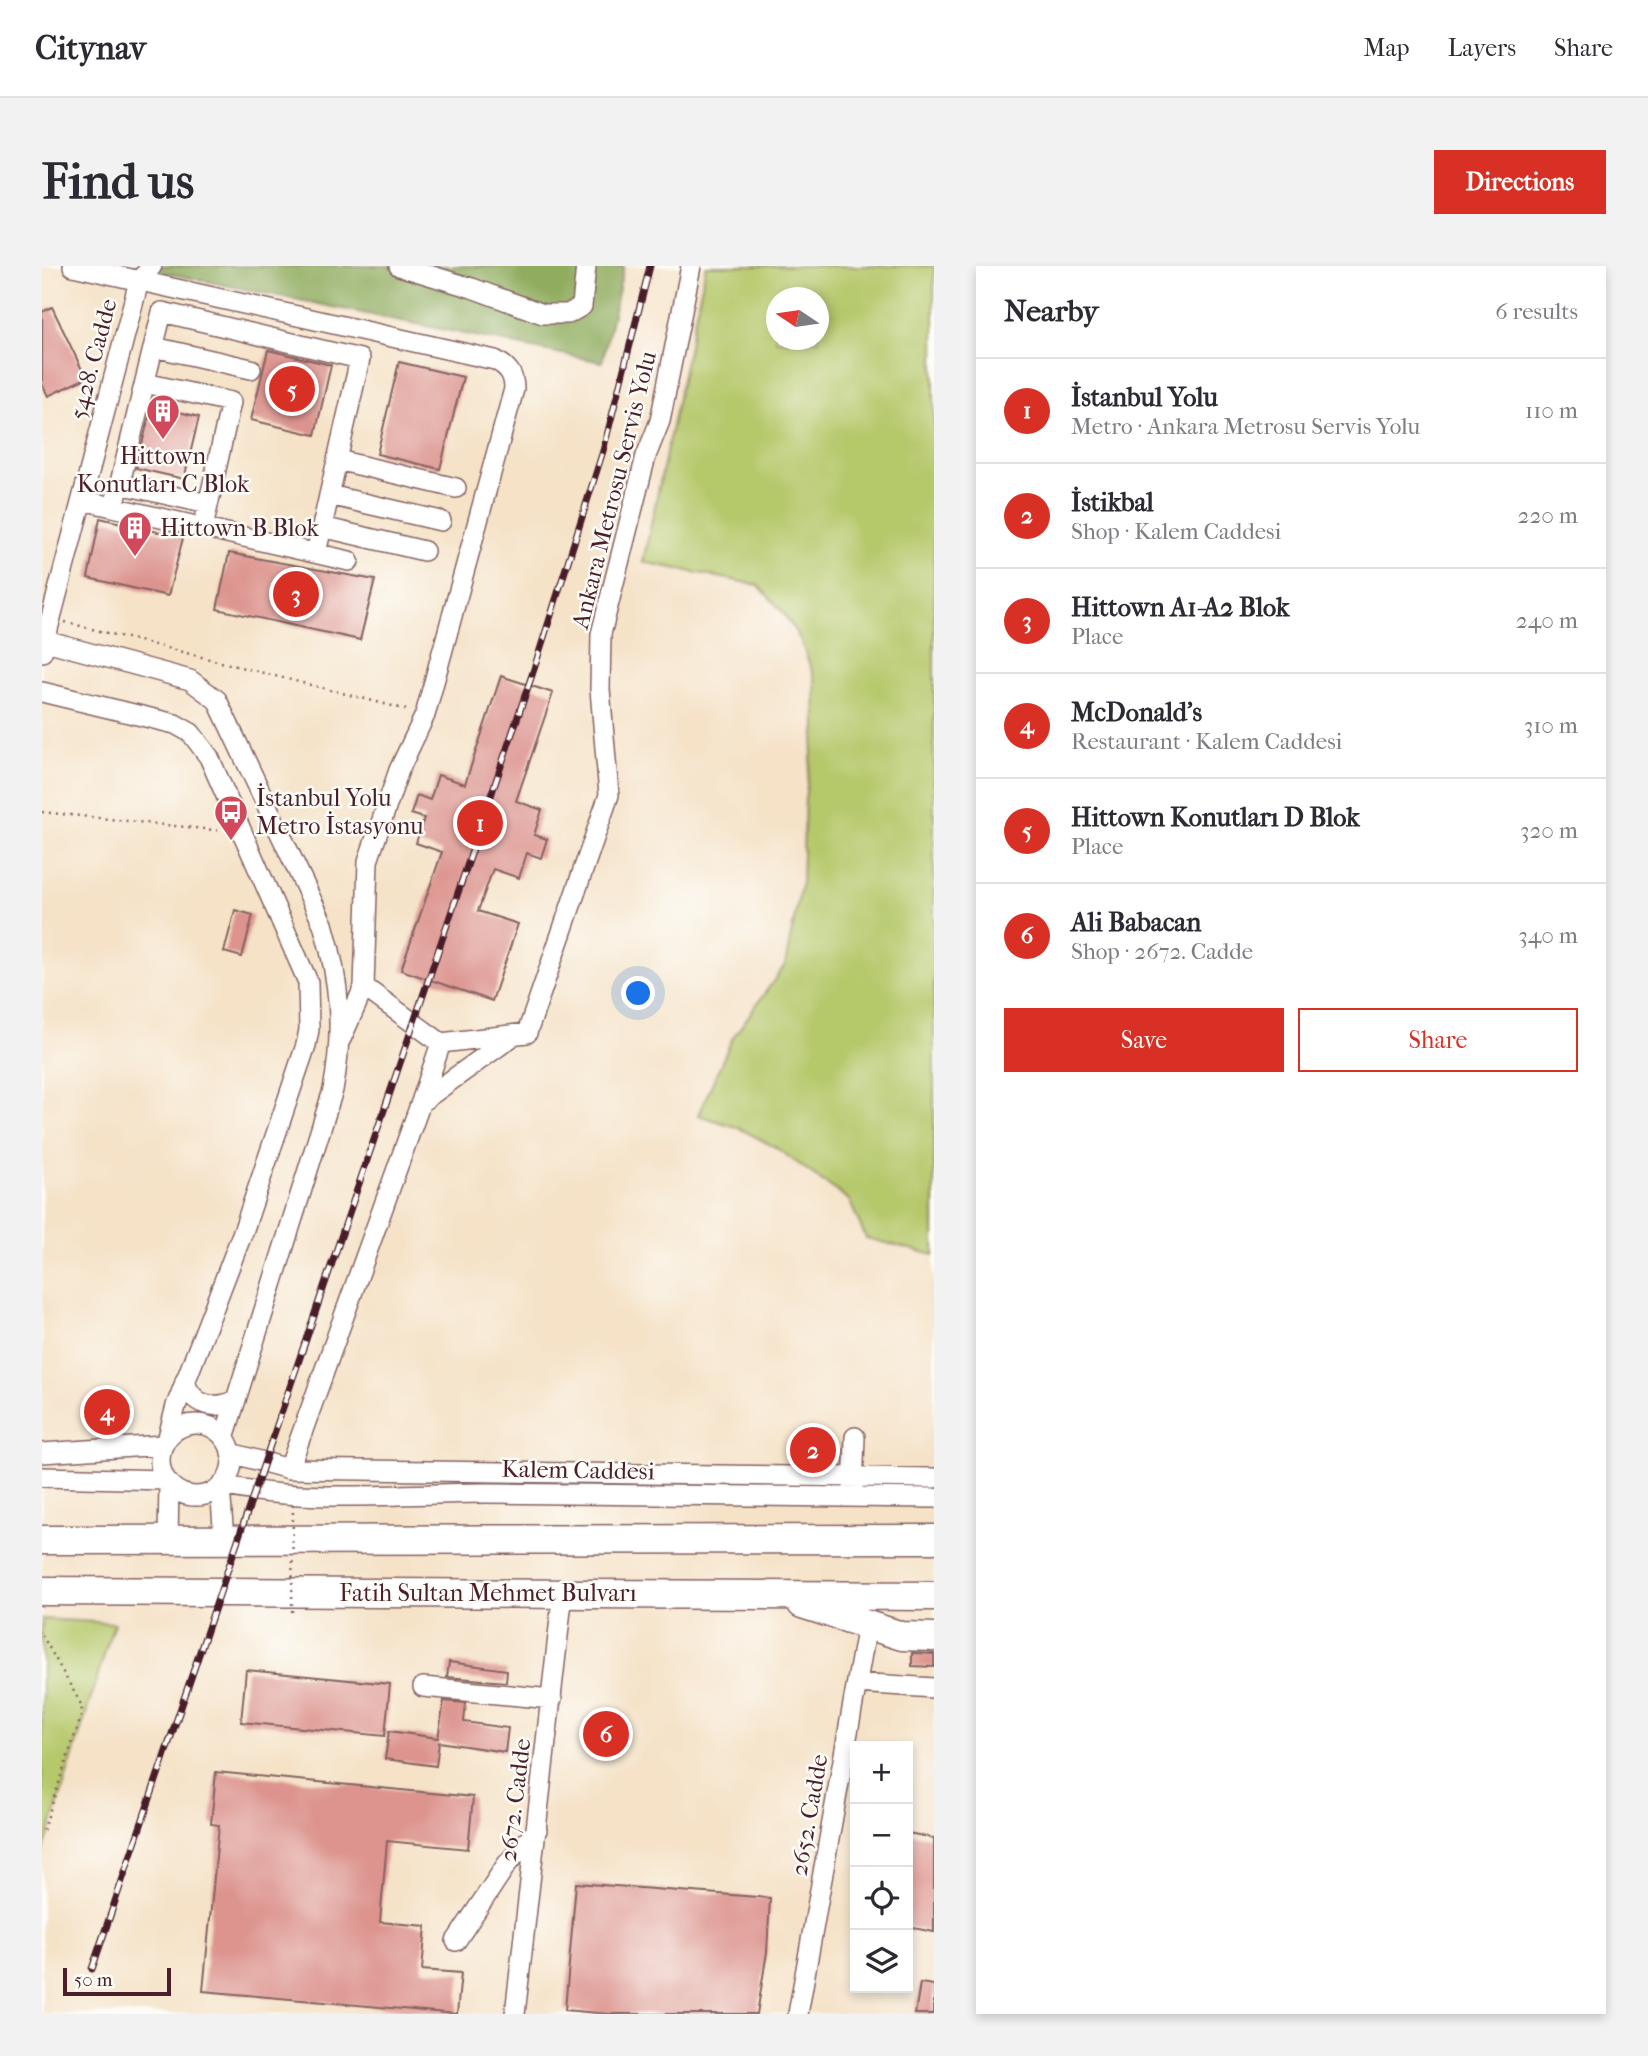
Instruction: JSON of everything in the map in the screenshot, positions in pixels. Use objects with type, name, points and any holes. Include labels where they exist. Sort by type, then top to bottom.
[{"type":"highway","points":[[42,1540],[934,1539]]},
{"type":"highway","name":"Fatih Sultan Mehmet Bulvarı","points":[[42,1591],[934,1596]]},
{"type":"highway","points":[[776,1595],[902,1636],[934,1637]]},
{"type":"street","points":[[73,266],[495,360],[511,373],[514,389],[425,715],[399,770],[368,861],[364,987],[341,1040]]},
{"type":"street","points":[[139,281],[152,266]]},
{"type":"street","points":[[399,266],[472,288],[543,314],[568,314],[582,306],[586,266]]},
{"type":"street","name":"Ankara Metrosu Servis Yolu","points":[[511,1037],[527,1033],[609,795],[600,689],[601,635],[646,456],[660,421],[691,266]]},
{"type":"street","name":"5428. Cadde","points":[[43,645],[139,281]]},
{"type":"street","points":[[114,507],[162,312],[360,359],[316,554]]},
{"type":"street","points":[[154,346],[251,369]]},
{"type":"street","points":[[145,383],[231,402],[203,528]]},
{"type":"street","points":[[337,460],[456,488]]},
{"type":"street","points":[[120,484],[208,504]]},
{"type":"street","points":[[329,495],[441,521]]},
{"type":"street","points":[[82,500],[349,561]]},
{"type":"street","points":[[322,527],[424,551]]},
{"type":"street","points":[[42,692],[175,724],[191,733],[209,757],[284,921],[307,982],[309,1030],[306,1045],[244,1229],[185,1381],[165,1441],[160,1467],[167,1482],[177,1491],[197,1496],[207,1494],[221,1485],[229,1474],[227,1446],[236,1400],[333,1090],[341,1040],[337,980],[323,924],[217,700],[190,680],[43,645]]},
{"type":"street","points":[[364,987],[441,1043],[511,1037]]},
{"type":"street","points":[[421,1102],[511,1037]]},
{"type":"street","points":[[289,1469],[441,1043]]},
{"type":"street","points":[[185,1381],[188,1392],[197,1401],[211,1407],[236,1400]]},
{"type":"street","points":[[42,1453],[165,1441],[186,1426],[196,1424],[207,1426],[227,1446]]},
{"type":"street","points":[[853,1487],[855,1437]]},
{"type":"street","name":"Kalem Caddesi","points":[[227,1446],[289,1469],[853,1487],[934,1499]]},
{"type":"street","points":[[42,1477],[167,1482]]},
{"type":"street","name":"Kalem Caddesi","points":[[221,1485],[254,1492],[325,1495],[853,1487],[934,1478]]},
{"type":"street","points":[[167,1482],[168,1539]]},
{"type":"street","points":[[221,1485],[224,1540]]},
{"type":"street","name":"2672. Cadde","points":[[515,2014],[563,1592]]},
{"type":"street","name":"2652. Cadde","points":[[798,2014],[867,1625]]},
{"type":"street","points":[[857,1683],[934,1688]]},
{"type":"street","points":[[423,1687],[552,1699]]},
{"type":"street","points":[[456,1941],[507,1864],[537,1830]]},
{"type":"path","points":[[73,623],[425,715]]},
{"type":"path","points":[[42,812],[224,831],[226,838]]},
{"type":"path","points":[[292,1612],[293,1503]]},
{"type":"path","points":[[42,1636],[82,1706],[81,1717],[42,1834]]},
{"type":"green space","points":[[132,266],[624,266],[602,362]]},
{"type":"green space","points":[[706,266],[934,266],[934,1255],[866,1238],[849,1200],[775,1147],[739,1128],[698,1115],[732,1039],[785,965],[802,881],[805,798],[816,727],[815,679],[800,639],[782,611],[758,585],[643,562]]},
{"type":"green space","points":[[42,1619],[114,1623],[42,1856]]},
{"type":"building","points":[[52,307],[86,378],[48,396],[42,384],[42,312]]},
{"type":"building","points":[[268,350],[331,365],[315,435],[251,420]]},
{"type":"building","points":[[399,362],[463,377],[440,469],[377,454]]},
{"type":"building","name":"Hittown Konutları C Blok","points":[[152,405],[199,417],[184,479],[136,468]]},
{"type":"building","name":"Hittown B Blok","points":[[100,518],[183,538],[168,596],[88,578]]},
{"type":"building","points":[[229,553],[375,580],[360,640],[217,609]]},
{"type":"building","points":[[501,676],[553,693],[516,801],[542,810],[534,835],[547,839],[541,858],[527,853],[519,878],[493,869],[478,911],[518,924],[492,1001],[401,970],[442,852],[416,843],[424,818],[411,814],[417,795],[430,800],[438,775],[465,784]]},
{"type":"building","points":[[235,910],[253,915],[242,957],[224,952]]},
{"type":"building","points":[[912,1653],[934,1654],[934,1667],[912,1666]]},
{"type":"building","points":[[449,1662],[507,1670],[506,1682],[447,1677]]},
{"type":"building","points":[[246,1670],[390,1684],[385,1736],[241,1722]]},
{"type":"building","points":[[444,1701],[466,1703],[464,1722],[508,1728],[505,1752],[439,1742],[436,1766],[385,1759],[389,1731],[438,1738]]},
{"type":"building","points":[[216,1772],[473,1797],[468,1849],[387,1841],[380,1922],[426,1926],[422,1970],[461,1973],[457,2014],[203,1991],[219,1825],[211,1824]]},
{"type":"building","points":[[913,1834],[934,1838],[934,1932],[913,1928]]},
{"type":"building","points":[[576,1883],[770,1898],[767,1952],[757,2014],[609,2014],[565,2010]]},
{"type":"building","points":[[920,1983],[934,1985],[934,2014],[915,2014]]},
{"type":"railway","points":[[92,1969],[533,672],[603,451],[650,266]]},
{"type":"place","name":"Hittown Konutları D Blok","points":[[292,389]]},
{"type":"place","name":"Hittown Konutları C Blok","points":[[163,441]]},
{"type":"place","name":"Hittown B Blok","points":[[135,558]]},
{"type":"place","name":"Hittown A1-A2 Blok","points":[[296,594]]},
{"type":"place","name":"İstanbul Yolu","points":[[480,823]]},
{"type":"place","name":"İstanbul Yolu Metro İstasyonu","points":[[231,842]]},
{"type":"place","name":"McDonald's","points":[[107,1412]]},
{"type":"place","name":"İstikbal","points":[[813,1450]]},
{"type":"place","name":"Ali Babacan","points":[[606,1734]]}]
